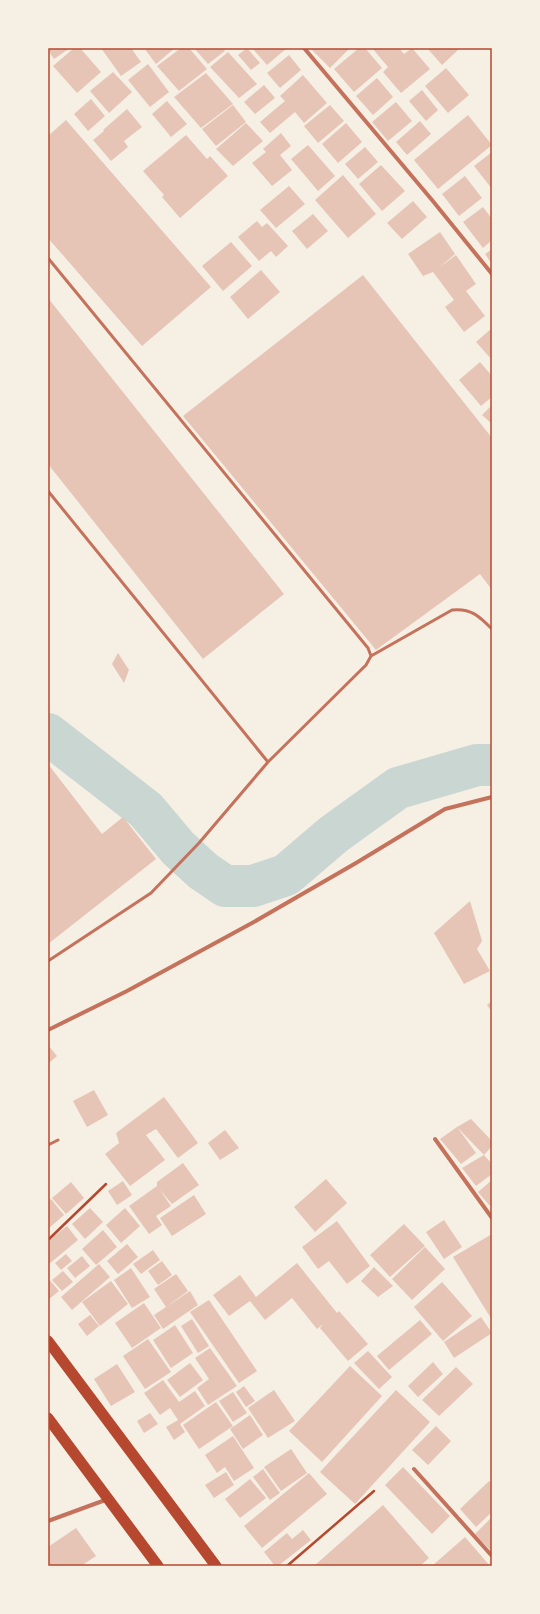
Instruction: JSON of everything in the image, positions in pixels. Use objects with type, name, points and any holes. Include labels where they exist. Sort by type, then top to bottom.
[{"type":"highway","points":[[48,1341],[216,1566]]},
{"type":"highway","points":[[48,1418],[53,1429],[158,1566]]},
{"type":"street","points":[[304,48],[492,274]]},
{"type":"street","points":[[48,1030],[127,991],[252,924],[445,809],[492,797]]},
{"type":"street","points":[[435,1139],[492,1218]]},
{"type":"street","points":[[414,1469],[492,1556]]},
{"type":"street","points":[[48,1521],[108,1499]]},
{"type":"lane","points":[[48,258],[368,648],[371,656]]},
{"type":"lane","points":[[48,491],[268,762]]},
{"type":"lane","points":[[48,961],[151,893],[199,843],[268,762],[366,665],[371,656],[452,610],[462,609],[473,613],[492,629]]},
{"type":"lane","points":[[48,1145],[58,1140]]},
{"type":"path","points":[[48,1240],[106,1184]]},
{"type":"path","points":[[287,1566],[374,1491]]},
{"type":"building","points":[[48,48],[70,48],[54,59]]},
{"type":"building","points":[[74,48],[80,48],[101,72],[77,93],[53,66]]},
{"type":"building","points":[[101,48],[131,48],[141,62],[121,76]]},
{"type":"building","points":[[144,48],[175,48],[156,64]]},
{"type":"building","points":[[181,48],[189,48],[207,69],[179,91],[157,66]]},
{"type":"building","points":[[194,48],[222,48],[225,51],[208,64]]},
{"type":"building","points":[[247,48],[260,63],[251,70],[238,55]]},
{"type":"building","points":[[252,48],[287,48],[267,65]]},
{"type":"building","points":[[310,48],[350,48],[330,68]]},
{"type":"building","points":[[359,48],[365,48],[382,68],[354,92],[334,69]]},
{"type":"building","points":[[372,48],[399,48],[404,54],[412,48],[430,69],[401,93],[383,72],[388,67]]},
{"type":"building","points":[[427,48],[456,48],[458,50],[442,65]]},
{"type":"building","points":[[228,52],[257,84],[239,98],[210,67]]},
{"type":"building","points":[[289,55],[301,70],[280,88],[267,73]]},
{"type":"building","points":[[148,64],[169,92],[150,107],[128,80]]},
{"type":"building","points":[[446,68],[469,95],[448,113],[425,86]]},
{"type":"building","points":[[113,72],[132,92],[109,113],[90,91]]},
{"type":"building","points":[[206,73],[233,104],[201,128],[174,97]]},
{"type":"building","points":[[303,75],[327,103],[304,123],[295,112],[270,133],[260,122],[285,101],[280,96]]},
{"type":"building","points":[[377,78],[393,97],[373,115],[356,96]]},
{"type":"building","points":[[264,85],[275,98],[255,114],[244,102]]},
{"type":"building","points":[[422,90],[438,110],[426,121],[409,101]]},
{"type":"building","points":[[91,99],[105,116],[88,131],[74,114]]},
{"type":"building","points":[[167,101],[187,124],[171,137],[152,114]]},
{"type":"building","points":[[396,102],[412,121],[388,141],[372,122]]},
{"type":"building","points":[[233,105],[246,122],[216,146],[202,129]]},
{"type":"building","points":[[330,105],[344,121],[318,143],[304,126]]},
{"type":"building","points":[[127,109],[142,127],[124,141],[128,147],[111,161],[93,140]]},
{"type":"building","points":[[468,115],[492,145],[438,189],[414,160]]},
{"type":"building","points":[[66,120],[211,287],[142,346],[48,238],[48,136]]},
{"type":"building","points":[[420,121],[431,134],[407,155],[396,142]]},
{"type":"building","points":[[246,123],[263,141],[233,166],[216,149]]},
{"type":"building","points":[[346,123],[362,142],[338,163],[322,144]]},
{"type":"building","points":[[281,133],[291,146],[280,155],[292,170],[272,186],[252,163],[266,152],[263,149]]},
{"type":"building","points":[[186,135],[207,159],[210,156],[228,176],[180,218],[162,197],[164,195],[143,171]]},
{"type":"building","points":[[308,145],[335,176],[318,191],[291,159]]},
{"type":"building","points":[[365,147],[378,162],[358,179],[345,164]]},
{"type":"building","points":[[492,152],[492,189],[474,166]]},
{"type":"building","points":[[381,165],[405,191],[382,211],[359,184]]},
{"type":"building","points":[[343,175],[376,214],[348,238],[315,200]]},
{"type":"building","points":[[465,176],[482,198],[459,216],[442,194]]},
{"type":"building","points":[[289,186],[305,204],[276,228],[260,210]]},
{"type":"building","points":[[413,201],[427,217],[402,239],[387,223]]},
{"type":"building","points":[[483,207],[492,219],[492,240],[483,248],[463,222]]},
{"type":"building","points":[[313,214],[328,231],[307,249],[292,231]]},
{"type":"building","points":[[257,221],[262,227],[267,223],[288,246],[276,257],[271,251],[259,261],[238,237]]},
{"type":"building","points":[[440,232],[455,254],[440,267],[456,255],[476,284],[466,291],[485,316],[464,332],[445,307],[454,300],[433,272],[423,276],[408,254]]},
{"type":"building","points":[[231,242],[252,266],[223,291],[202,266]]},
{"type":"building","points":[[492,249],[492,264],[485,254]]},
{"type":"building","points":[[261,270],[280,292],[248,319],[230,297]]},
{"type":"building","points":[[363,275],[492,438],[492,590],[480,574],[376,650],[183,416]]},
{"type":"building","points":[[48,298],[284,594],[203,659],[48,464]]},
{"type":"building","points":[[492,328],[492,360],[476,342]]},
{"type":"building","points":[[480,362],[492,376],[492,397],[481,406],[459,380]]},
{"type":"building","points":[[492,405],[492,424],[482,415]]},
{"type":"building","points":[[118,653],[129,670],[124,683],[112,664]]},
{"type":"building","points":[[48,764],[102,834],[123,817],[156,859],[48,944]]},
{"type":"building","points":[[470,901],[482,941],[477,949],[490,971],[464,984],[434,933]]},
{"type":"building","points":[[492,1001],[492,1012],[487,1005]]},
{"type":"building","points":[[48,1045],[57,1056],[48,1064]]},
{"type":"building","points":[[94,1090],[108,1115],[87,1127],[73,1101]]},
{"type":"building","points":[[164,1097],[198,1143],[178,1158],[156,1129],[146,1135],[165,1160],[130,1186],[105,1154],[119,1143],[116,1133]]},
{"type":"building","points":[[471,1119],[492,1141],[492,1146],[484,1155],[457,1127]]},
{"type":"building","points":[[457,1127],[476,1153],[461,1164],[440,1139]]},
{"type":"building","points":[[225,1130],[239,1148],[220,1160],[208,1143]]},
{"type":"building","points":[[484,1155],[492,1164],[492,1174],[476,1186],[462,1168]]},
{"type":"building","points":[[183,1163],[199,1185],[172,1204],[160,1190],[171,1206],[156,1216],[162,1225],[149,1234],[129,1206],[157,1186],[157,1182]]},
{"type":"building","points":[[326,1179],[347,1203],[315,1232],[294,1207]]},
{"type":"building","points":[[492,1180],[492,1204],[490,1206],[478,1192]]},
{"type":"building","points":[[123,1181],[132,1195],[117,1205],[108,1191]]},
{"type":"building","points":[[71,1182],[84,1198],[66,1214],[52,1198]]},
{"type":"building","points":[[194,1195],[206,1214],[172,1236],[160,1218]]},
{"type":"building","points":[[51,1199],[64,1215],[48,1229],[48,1201]]},
{"type":"building","points":[[90,1208],[103,1222],[85,1239],[72,1224]]},
{"type":"building","points":[[125,1208],[140,1226],[121,1243],[106,1225]]},
{"type":"building","points":[[444,1220],[462,1247],[444,1259],[426,1232]]},
{"type":"building","points":[[337,1221],[370,1266],[347,1284],[329,1261],[318,1269],[302,1247]]},
{"type":"building","points":[[404,1224],[425,1246],[390,1277],[370,1255]]},
{"type":"building","points":[[67,1226],[78,1240],[49,1264],[48,1241]]},
{"type":"building","points":[[103,1230],[117,1247],[96,1265],[82,1249]]},
{"type":"building","points":[[492,1234],[492,1320],[453,1257]]},
{"type":"building","points":[[127,1244],[138,1257],[118,1274],[107,1261]]},
{"type":"building","points":[[425,1247],[445,1269],[412,1300],[392,1279]]},
{"type":"building","points":[[153,1250],[160,1260],[141,1274],[133,1264]]},
{"type":"building","points":[[66,1254],[72,1261],[61,1270],[55,1263]]},
{"type":"building","points":[[82,1256],[90,1266],[75,1278],[67,1268]]},
{"type":"building","points":[[162,1261],[172,1275],[158,1285],[148,1271]]},
{"type":"building","points":[[297,1263],[337,1313],[339,1311],[368,1344],[348,1361],[320,1328],[323,1324],[317,1329],[292,1298],[265,1320],[250,1301],[229,1316],[213,1295],[240,1275],[256,1297]]},
{"type":"building","points":[[99,1264],[110,1277],[72,1310],[61,1297]]},
{"type":"building","points":[[374,1267],[393,1286],[378,1297],[361,1281]]},
{"type":"building","points":[[131,1268],[150,1297],[132,1308],[114,1280]]},
{"type":"building","points":[[63,1271],[73,1282],[62,1291],[52,1280]]},
{"type":"building","points":[[176,1274],[188,1291],[166,1307],[154,1289]]},
{"type":"building","points":[[48,1278],[59,1291],[48,1300]]},
{"type":"building","points":[[111,1281],[128,1304],[100,1326],[82,1302]]},
{"type":"building","points":[[442,1282],[472,1316],[443,1341],[414,1307]]},
{"type":"building","points":[[190,1291],[198,1305],[163,1329],[154,1315]]},
{"type":"building","points":[[209,1300],[257,1371],[239,1383],[190,1312]]},
{"type":"building","points":[[144,1303],[161,1328],[132,1348],[115,1323]]},
{"type":"building","points":[[90,1315],[99,1326],[87,1336],[78,1324]]},
{"type":"building","points":[[481,1317],[492,1333],[454,1358],[444,1342]]},
{"type":"building","points":[[192,1319],[209,1346],[198,1353],[181,1326]]},
{"type":"building","points":[[420,1320],[432,1334],[389,1370],[377,1356]]},
{"type":"building","points":[[175,1325],[193,1353],[171,1368],[153,1340]]},
{"type":"building","points":[[148,1339],[171,1372],[145,1389],[123,1356]]},
{"type":"building","points":[[210,1348],[237,1386],[208,1405],[197,1388],[209,1379],[195,1358]]},
{"type":"building","points":[[368,1351],[392,1377],[379,1389],[354,1363]]},
{"type":"building","points":[[433,1362],[443,1374],[418,1397],[408,1386]]},
{"type":"building","points":[[190,1363],[203,1380],[180,1397],[167,1380]]},
{"type":"building","points":[[117,1364],[135,1392],[111,1406],[94,1379]]},
{"type":"building","points":[[350,1366],[382,1396],[322,1462],[289,1431]]},
{"type":"building","points":[[456,1367],[473,1384],[439,1416],[422,1400]]},
{"type":"building","points":[[163,1380],[179,1402],[195,1391],[205,1406],[180,1424],[185,1432],[174,1440],[166,1427],[178,1420],[170,1408],[160,1415],[144,1393]]},
{"type":"building","points":[[244,1386],[255,1401],[246,1407],[236,1392]]},
{"type":"building","points":[[274,1390],[295,1421],[268,1438],[248,1408]]},
{"type":"building","points":[[396,1390],[430,1422],[355,1504],[320,1472]]},
{"type":"building","points":[[233,1392],[247,1413],[233,1422],[219,1401]]},
{"type":"building","points":[[216,1402],[233,1426],[199,1449],[183,1425]]},
{"type":"building","points":[[150,1413],[158,1424],[144,1433],[137,1421]]},
{"type":"building","points":[[250,1415],[263,1435],[243,1449],[230,1429]]},
{"type":"building","points":[[436,1426],[451,1441],[428,1465],[412,1450]]},
{"type":"building","points":[[233,1436],[254,1468],[234,1481],[225,1467],[217,1473],[205,1455]]},
{"type":"building","points":[[291,1449],[307,1473],[281,1491],[264,1467]]},
{"type":"building","points":[[403,1467],[450,1516],[432,1534],[385,1485]]},
{"type":"building","points":[[263,1469],[280,1493],[270,1500],[253,1477]]},
{"type":"building","points":[[226,1472],[234,1485],[214,1498],[205,1485]]},
{"type":"building","points":[[309,1473],[327,1494],[262,1548],[244,1526]]},
{"type":"building","points":[[250,1479],[266,1498],[240,1518],[225,1499]]},
{"type":"building","points":[[489,1481],[492,1484],[492,1512],[476,1527],[460,1509]]},
{"type":"building","points":[[383,1505],[429,1558],[420,1566],[314,1566]]},
{"type":"building","points":[[492,1517],[492,1550],[491,1551],[475,1534]]},
{"type":"building","points":[[76,1528],[96,1556],[81,1566],[48,1566],[48,1547]]},
{"type":"building","points":[[303,1530],[311,1540],[278,1566],[275,1566],[264,1552],[287,1533],[292,1539]]},
{"type":"building","points":[[465,1537],[490,1566],[432,1566]]},
{"type":"waterway","points":[[48,734],[146,810],[178,848],[203,871],[225,886],[253,886],[286,875],[334,834],[398,788],[477,765],[492,765]]}]
